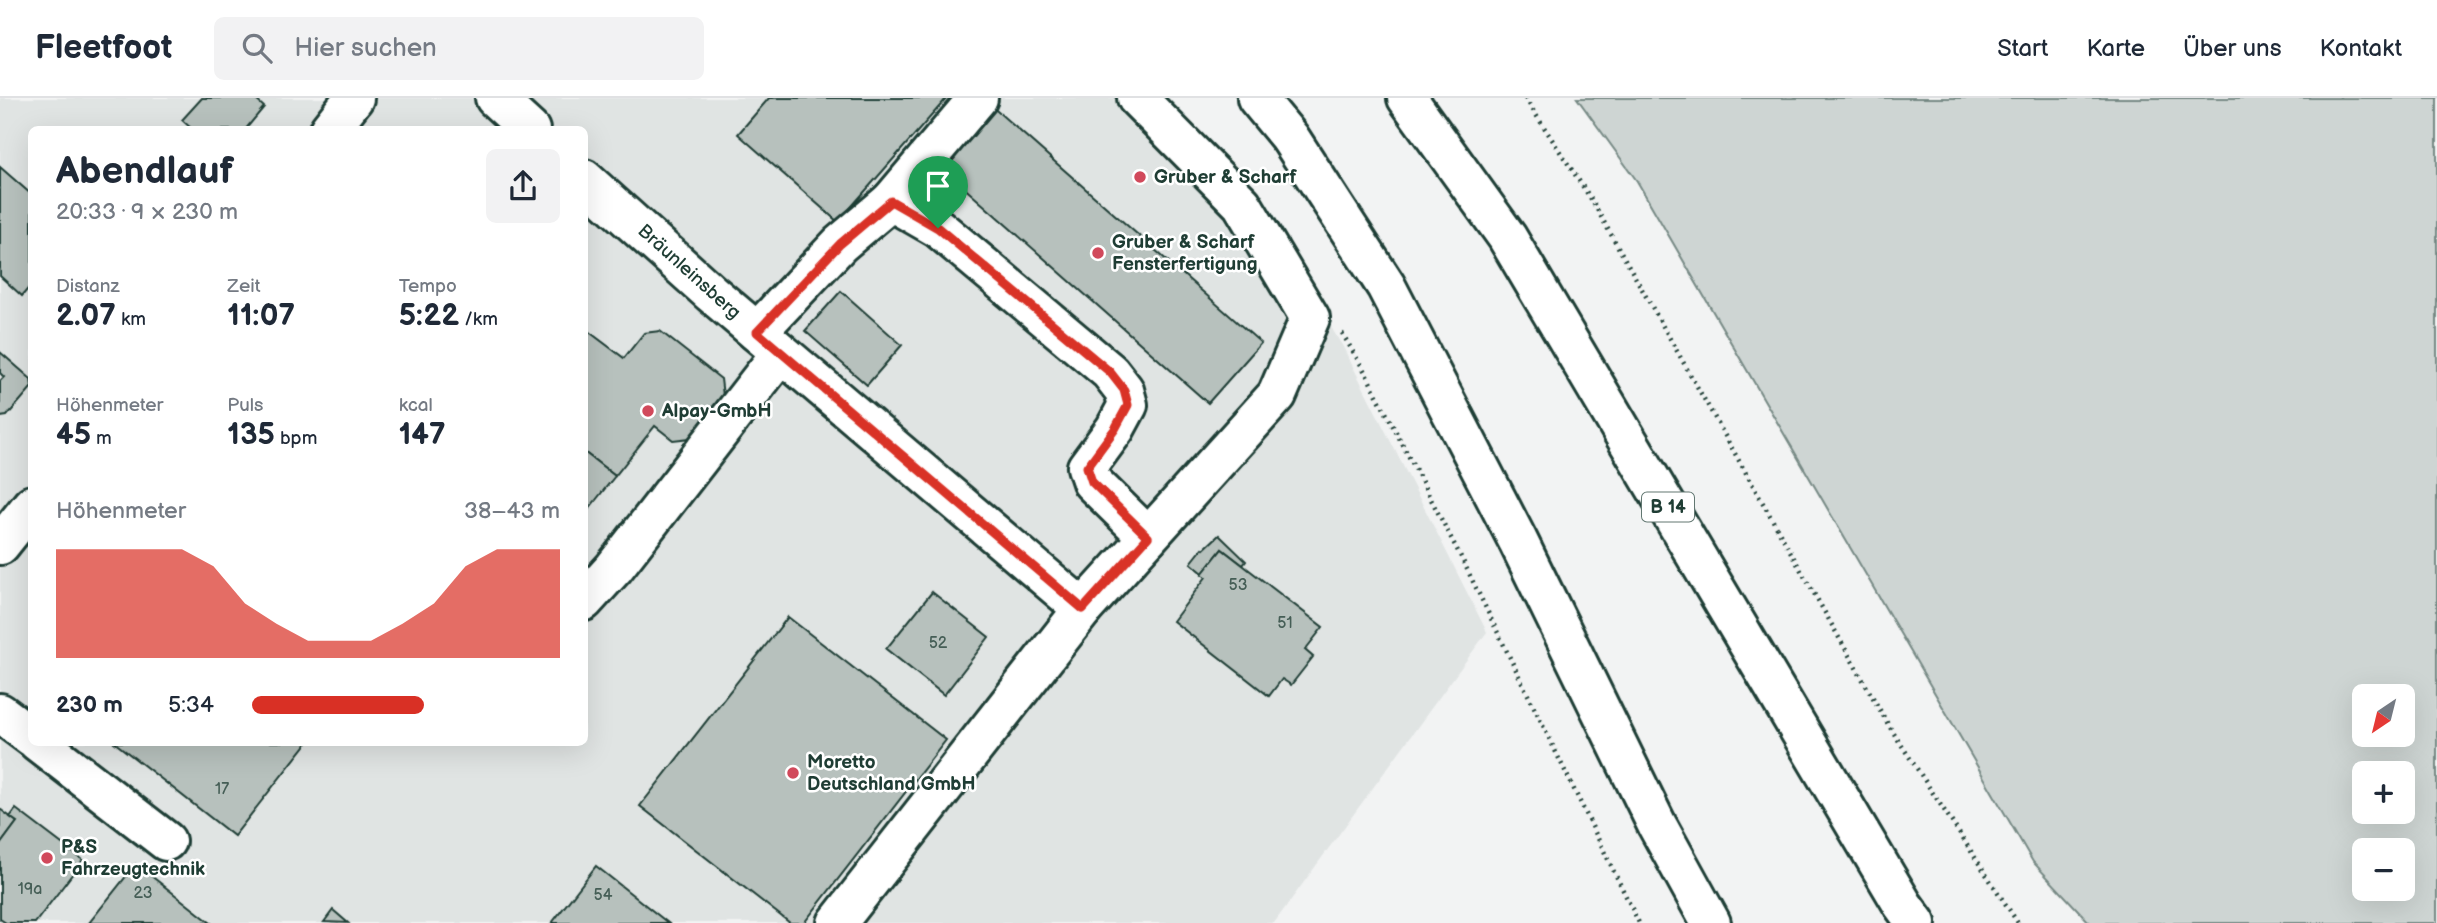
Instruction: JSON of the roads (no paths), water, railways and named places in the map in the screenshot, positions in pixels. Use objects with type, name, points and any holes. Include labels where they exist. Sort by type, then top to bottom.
[{"type":"street","points":[[332,126],[354,98]]},
{"type":"street","points":[[495,98],[526,126]]},
{"type":"street","points":[[588,597],[614,568],[769,342],[840,244],[891,201],[978,98]]},
{"type":"street","points":[[837,923],[1083,609],[1277,395],[1310,318],[1242,204],[1137,98]]},
{"type":"street","points":[[1257,98],[1290,138],[1386,286],[1518,541],[1657,825],[1711,923]]},
{"type":"street","name":"B 14","points":[[1407,98],[1507,237],[1916,923]]},
{"type":"street","name":"Bräunleinsberg","points":[[588,183],[769,342],[1083,609]]},
{"type":"street","points":[[891,201],[938,228],[1110,372],[1124,390],[1128,405],[1115,429],[1087,467],[1092,482],[1148,537]]},
{"type":"street","points":[[0,545],[28,510]]},
{"type":"street","points":[[0,713],[28,734]]},
{"type":"street","points":[[43,746],[166,842]]},
{"type":"place","name":"Gruber & Scharf","points":[[1140,177]]},
{"type":"place","name":"Gruber & Scharf Fensterfertigung","points":[[1098,253]]},
{"type":"place","name":"Alpay-GmbH","points":[[648,411]]},
{"type":"place","name":"Moretto Deutschland GmbH","points":[[793,773]]},
{"type":"place","name":"P&S Fahrzeugtechnik","points":[[47,858]]}]
